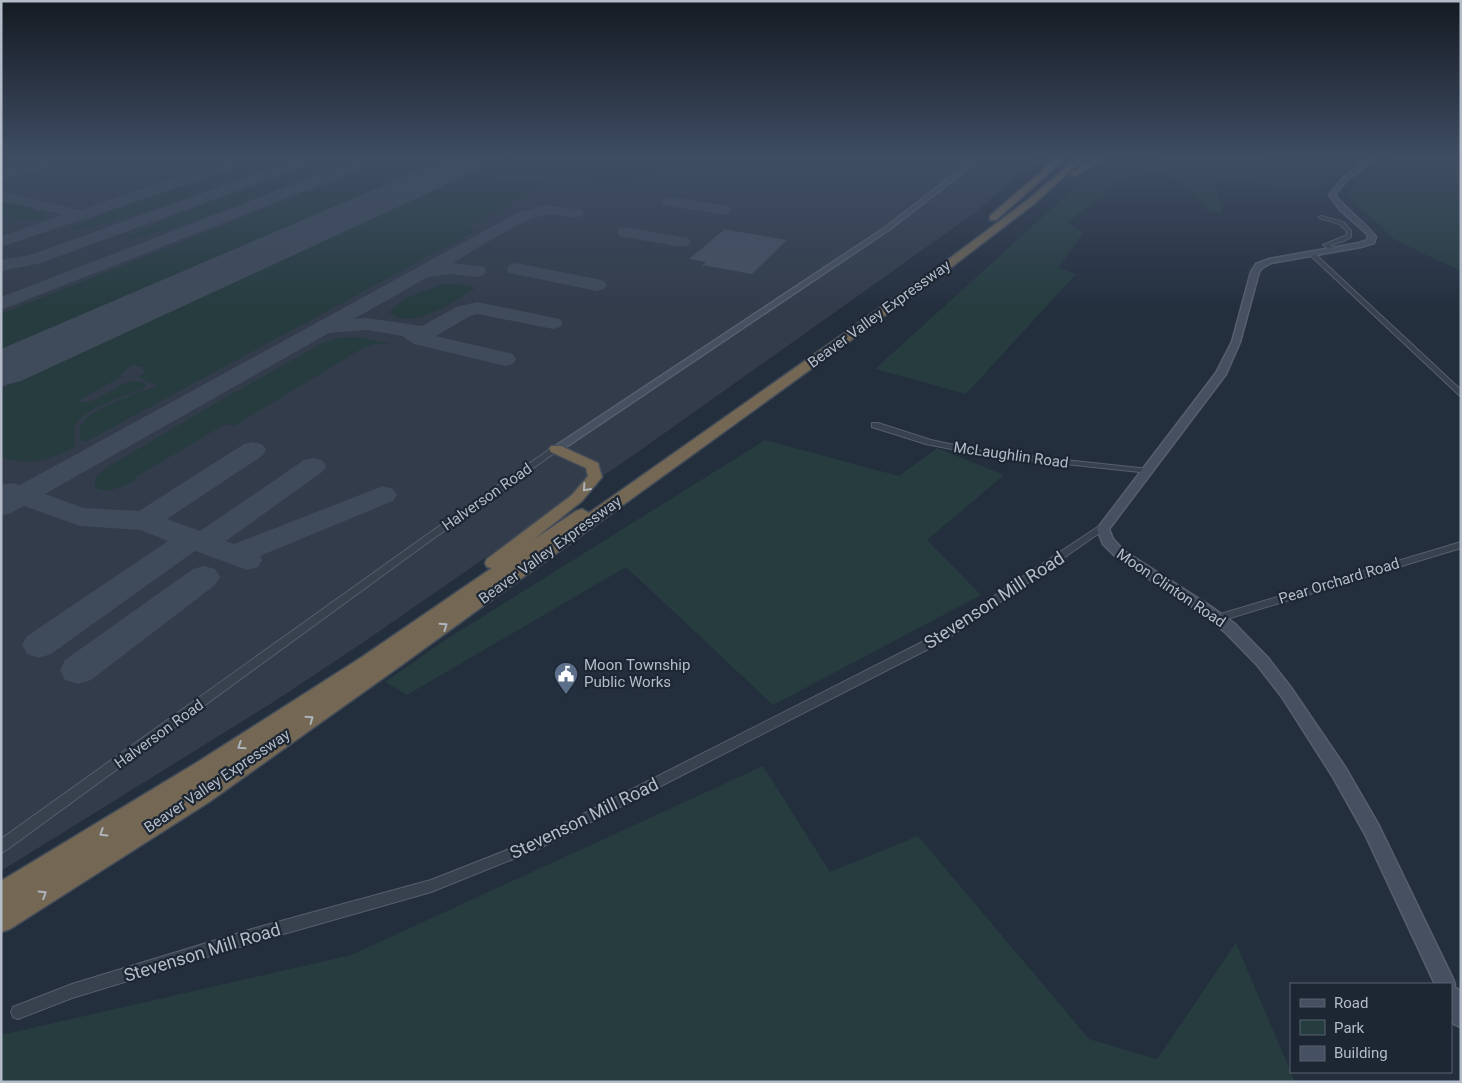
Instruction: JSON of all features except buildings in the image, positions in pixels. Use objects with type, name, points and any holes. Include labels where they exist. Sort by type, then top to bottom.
[{"type":"highway","name":"Beaver Valley Expressway","points":[[1,895],[204,770],[369,662],[898,292],[1006,208]]},
{"type":"highway","name":"Beaver Valley Expressway","points":[[1,920],[201,795],[372,676],[941,270],[1023,208]]},
{"type":"highway","points":[[281,720],[536,531],[584,491],[595,477],[593,466],[556,450]]},
{"type":"street","name":"Halverson Road","points":[[1,847],[431,536],[888,228],[915,208]]},
{"type":"street","points":[[1105,525],[1149,471],[1227,365],[1247,308],[1257,268],[1269,261],[1361,245],[1372,239],[1369,233],[1341,208]]},
{"type":"street","points":[[1321,217],[1341,223],[1349,231],[1349,236],[1345,239],[1326,246],[1333,250]]},
{"type":"street","points":[[1312,254],[1461,394]]},
{"type":"street","name":"McLaughlin Road","points":[[875,425],[930,442],[982,453],[1149,471]]},
{"type":"street","name":"Moon Clinton Road","points":[[1105,525],[1104,534],[1113,548],[1218,618],[1264,662],[1287,693],[1339,772],[1382,851],[1445,983]]},
{"type":"street","name":"Stevenson Mill Road","points":[[18,1012],[72,992],[259,934],[431,886],[534,845],[940,638],[1105,525]]},
{"type":"street","name":"Pear Orchard Road","points":[[1218,618],[1461,545]]},
{"type":"street","points":[[1452,998],[1461,1016]]},
{"type":"shaded area","points":[[1,208],[981,208],[645,447],[371,637],[275,701],[1,871]]},
{"type":"green space","points":[[1,208],[26,208],[49,217],[28,220],[1,216]]},
{"type":"green space","points":[[122,208],[155,208],[110,222],[74,229]]},
{"type":"green space","points":[[196,208],[229,208],[159,232],[125,240],[130,235]]},
{"type":"green space","points":[[269,208],[332,208],[1,349],[1,314]]},
{"type":"green space","points":[[396,208],[502,208],[473,223],[469,227],[475,231],[85,442],[80,439],[80,427],[94,413],[115,402],[157,386],[138,377],[147,371],[142,369],[143,367],[132,365],[121,374],[122,376],[78,401],[94,400],[119,386],[136,381],[145,383],[146,386],[141,390],[103,404],[85,415],[74,428],[75,447],[66,452],[30,461],[11,460],[1,457],[1,389]]},
{"type":"green space","points":[[1053,208],[1086,208],[1067,223],[1083,233],[1058,268],[1076,274],[966,394],[875,369]]},
{"type":"green space","points":[[1206,208],[1222,208],[1223,213],[1210,212]]},
{"type":"green space","points":[[1360,208],[1461,208],[1461,271],[1395,240]]},
{"type":"green space","points":[[444,284],[467,285],[476,288],[446,306],[421,317],[409,319],[398,317],[389,312],[408,297]]},
{"type":"green space","points":[[357,337],[390,344],[375,344],[361,349],[234,426],[225,424],[134,478],[135,480],[126,485],[109,490],[95,487],[95,478],[103,470],[216,403],[323,343],[339,338]]},
{"type":"green space","points":[[765,440],[899,476],[937,448],[1004,475],[927,540],[981,595],[773,705],[626,567],[407,695],[385,682],[445,640]]},
{"type":"green space","points":[[763,766],[830,872],[918,836],[1089,1039],[1157,1059],[1236,943],[1295,1082],[1,1082],[1,1035],[351,955]]},
{"type":"taxiway","points":[[53,208],[73,212],[73,215],[66,220]]},
{"type":"taxiway","points":[[1,242],[103,208]]},
{"type":"taxiway","points":[[1,266],[35,259],[177,208]]},
{"type":"taxiway","points":[[1,304],[248,208]]},
{"type":"taxiway","points":[[707,208],[723,210]]},
{"type":"taxiway","points":[[22,495],[523,216],[546,210],[576,213]]},
{"type":"taxiway","points":[[625,232],[682,242]]},
{"type":"taxiway","points":[[428,271],[451,268],[477,271]]},
{"type":"taxiway","points":[[516,269],[597,285]]},
{"type":"taxiway","points":[[332,327],[367,324],[424,333],[463,311],[477,308],[553,323]]},
{"type":"taxiway","points":[[410,332],[422,339],[505,359]]},
{"type":"taxiway","points":[[144,521],[253,450]]},
{"type":"taxiway","points":[[203,543],[313,466]]},
{"type":"taxiway","points":[[11,491],[22,495]]},
{"type":"taxiway","points":[[1,507],[22,495]]},
{"type":"taxiway","points":[[22,495],[80,517],[144,521]]},
{"type":"taxiway","points":[[235,555],[383,495]]},
{"type":"taxiway","points":[[144,521],[192,539]]},
{"type":"taxiway","points":[[39,645],[192,539]]},
{"type":"taxiway","points":[[192,539],[247,560]]},
{"type":"taxiway","points":[[78,670],[204,577]]},
{"type":"runway","points":[[1,369],[365,208]]},
{"type":"place","name":"Moon Township Public Works","points":[[566,695]]}]
